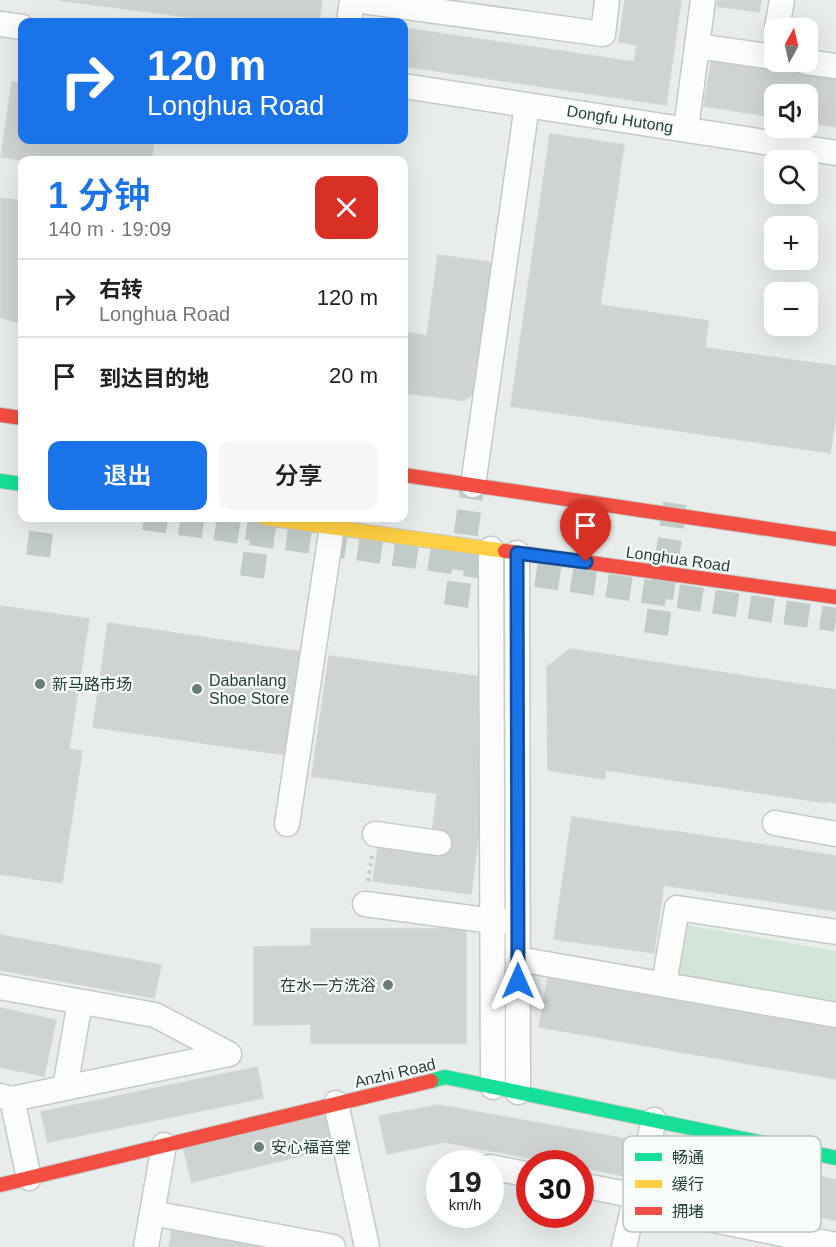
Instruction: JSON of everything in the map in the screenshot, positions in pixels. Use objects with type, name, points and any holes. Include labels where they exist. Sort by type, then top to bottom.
[{"type":"main road","points":[[0,415],[18,417]]},
{"type":"main road","points":[[408,476],[836,539]]},
{"type":"main road","points":[[0,481],[18,483]]},
{"type":"main road","name":"Longhua Road","points":[[295,522],[836,597]]},
{"type":"main road","name":"Anzhi Road","points":[[0,1185],[445,1077],[731,1136]]},
{"type":"main road","name":"Anzhi Road","points":[[821,1155],[836,1158]]},
{"type":"street","points":[[350,18],[353,0],[460,7],[603,34],[608,0]]},
{"type":"street","points":[[686,129],[703,0]]},
{"type":"street","points":[[779,18],[782,0]]},
{"type":"street","points":[[0,24],[18,26]]},
{"type":"street","points":[[697,46],[764,53]]},
{"type":"street","points":[[818,64],[836,66]]},
{"type":"street","name":"Dongfu Hutong","points":[[408,87],[836,153]]},
{"type":"street","points":[[473,485],[527,105]]},
{"type":"street","points":[[287,824],[332,527]]},
{"type":"street","points":[[491,549],[493,1087]]},
{"type":"street","points":[[517,553],[518,1092]]},
{"type":"street","points":[[775,823],[836,834]]},
{"type":"street","points":[[375,834],[439,843]]},
{"type":"street","points":[[365,904],[493,921],[518,921]]},
{"type":"street","points":[[664,984],[677,908],[836,932]]},
{"type":"street","points":[[518,959],[836,1015]]},
{"type":"street","points":[[0,987],[155,1015],[229,1054],[65,1088],[6,1097],[29,1178]]},
{"type":"street","points":[[65,1088],[80,1002]]},
{"type":"street","points":[[336,1103],[367,1247]]},
{"type":"street","points":[[650,1136],[654,1120]]},
{"type":"street","points":[[146,1247],[164,1145]]},
{"type":"street","points":[[594,1188],[623,1193]]},
{"type":"street","points":[[152,1213],[333,1247]]},
{"type":"street","points":[[624,1247],[628,1232]]},
{"type":"street","points":[[772,1232],[836,1245]]},
{"type":"path","points":[[365,904],[375,834]]},
{"type":"green space","points":[[686,925],[836,951],[836,1005],[677,978]]},
{"type":"building","points":[[58,0],[322,0],[320,18],[197,18]]},
{"type":"building","points":[[625,0],[681,0],[666,105],[408,67],[408,29],[634,62],[637,45],[619,42]]},
{"type":"building","points":[[718,0],[761,0],[759,12],[717,6]]},
{"type":"building","points":[[712,56],[764,64],[764,72],[816,72],[836,75],[836,127],[818,124],[818,84],[764,84],[764,115],[704,106]]},
{"type":"building","points":[[12,82],[18,83],[18,144],[154,144],[152,156],[18,156],[18,159],[1,157]]},
{"type":"building","points":[[550,134],[624,145],[600,305],[708,321],[705,348],[836,366],[836,414],[830,453],[511,406]]},
{"type":"building","points":[[0,198],[18,200],[18,322],[0,317]]},
{"type":"building","points":[[438,255],[489,262],[473,385],[479,386],[476,393],[464,400],[457,400],[458,394],[408,388],[408,333],[427,336]]},
{"type":"building","points":[[438,255],[494,263],[476,393],[464,400],[408,393],[408,333],[427,336]]},
{"type":"building","name":"新马路市场","points":[[0,606],[89,619],[69,749],[82,751],[62,883],[0,874]]},
{"type":"building","name":"Dabanlang Shoe Store","points":[[108,623],[301,652],[286,755],[93,727]]},
{"type":"building","points":[[570,649],[836,690],[836,733],[827,803],[606,770],[604,779],[548,770],[547,667]]},
{"type":"building","points":[[329,656],[481,677],[483,800],[312,776]]},
{"type":"building","points":[[836,734],[836,803],[827,801]]},
{"type":"building","points":[[437,794],[483,800],[471,894],[373,881],[379,841],[432,834]]},
{"type":"building","points":[[572,817],[671,832],[654,953],[554,939]]},
{"type":"building","points":[[672,831],[836,856],[836,911],[664,885]]},
{"type":"building","name":"在水一方洗浴","points":[[311,929],[466,929],[466,1043],[311,1043]]},
{"type":"building","points":[[0,935],[161,965],[154,998],[0,970]]},
{"type":"building","points":[[311,946],[311,1024],[254,1025],[254,947]]},
{"type":"building","points":[[549,972],[836,1022],[836,1079],[539,1027]]},
{"type":"building","points":[[0,1008],[56,1020],[44,1076],[0,1067]]},
{"type":"building","points":[[257,1067],[263,1098],[48,1142],[41,1112]]},
{"type":"building","points":[[438,1105],[623,1138],[623,1176],[594,1170],[594,1150],[516,1150],[516,1155],[504,1153],[504,1150],[487,1150],[444,1142],[387,1154],[379,1116]]},
{"type":"building","name":"安心福音堂","points":[[326,1112],[335,1148],[192,1182],[183,1147]]},
{"type":"building","points":[[821,1177],[836,1180],[836,1220],[821,1217]]},
{"type":"building","points":[[172,1229],[275,1247],[169,1247]]},
{"type":"tunnel","points":[[456,606],[475,468]]},
{"type":"tunnel","points":[[656,634],[675,503]]},
{"type":"tunnel","points":[[38,556],[42,522]]},
{"type":"tunnel","points":[[172,522],[836,620]]},
{"type":"tunnel","points":[[252,577],[259,522]]},
{"type":"traffic: fast","points":[[0,481],[18,483]]},
{"type":"traffic: fast","points":[[431,1081],[445,1077],[730,1136]]},
{"type":"traffic: fast","points":[[821,1155],[836,1158]]},
{"type":"traffic: slow","points":[[294,522],[505,551]]},
{"type":"traffic: jam","points":[[0,415],[18,417]]},
{"type":"traffic: jam","points":[[408,476],[836,539]]},
{"type":"traffic: jam","points":[[505,551],[836,597]]},
{"type":"traffic: jam","points":[[0,1185],[431,1081]]},
{"type":"place","name":"新马路市场","points":[[40,684]]},
{"type":"place","name":"Dabanlang Shoe Store","points":[[197,689]]},
{"type":"place","name":"在水一方洗浴","points":[[388,985]]},
{"type":"place","name":"安心福音堂","points":[[259,1147]]},
{"type":"route","points":[[518,981],[517,553],[586,562]]}]
